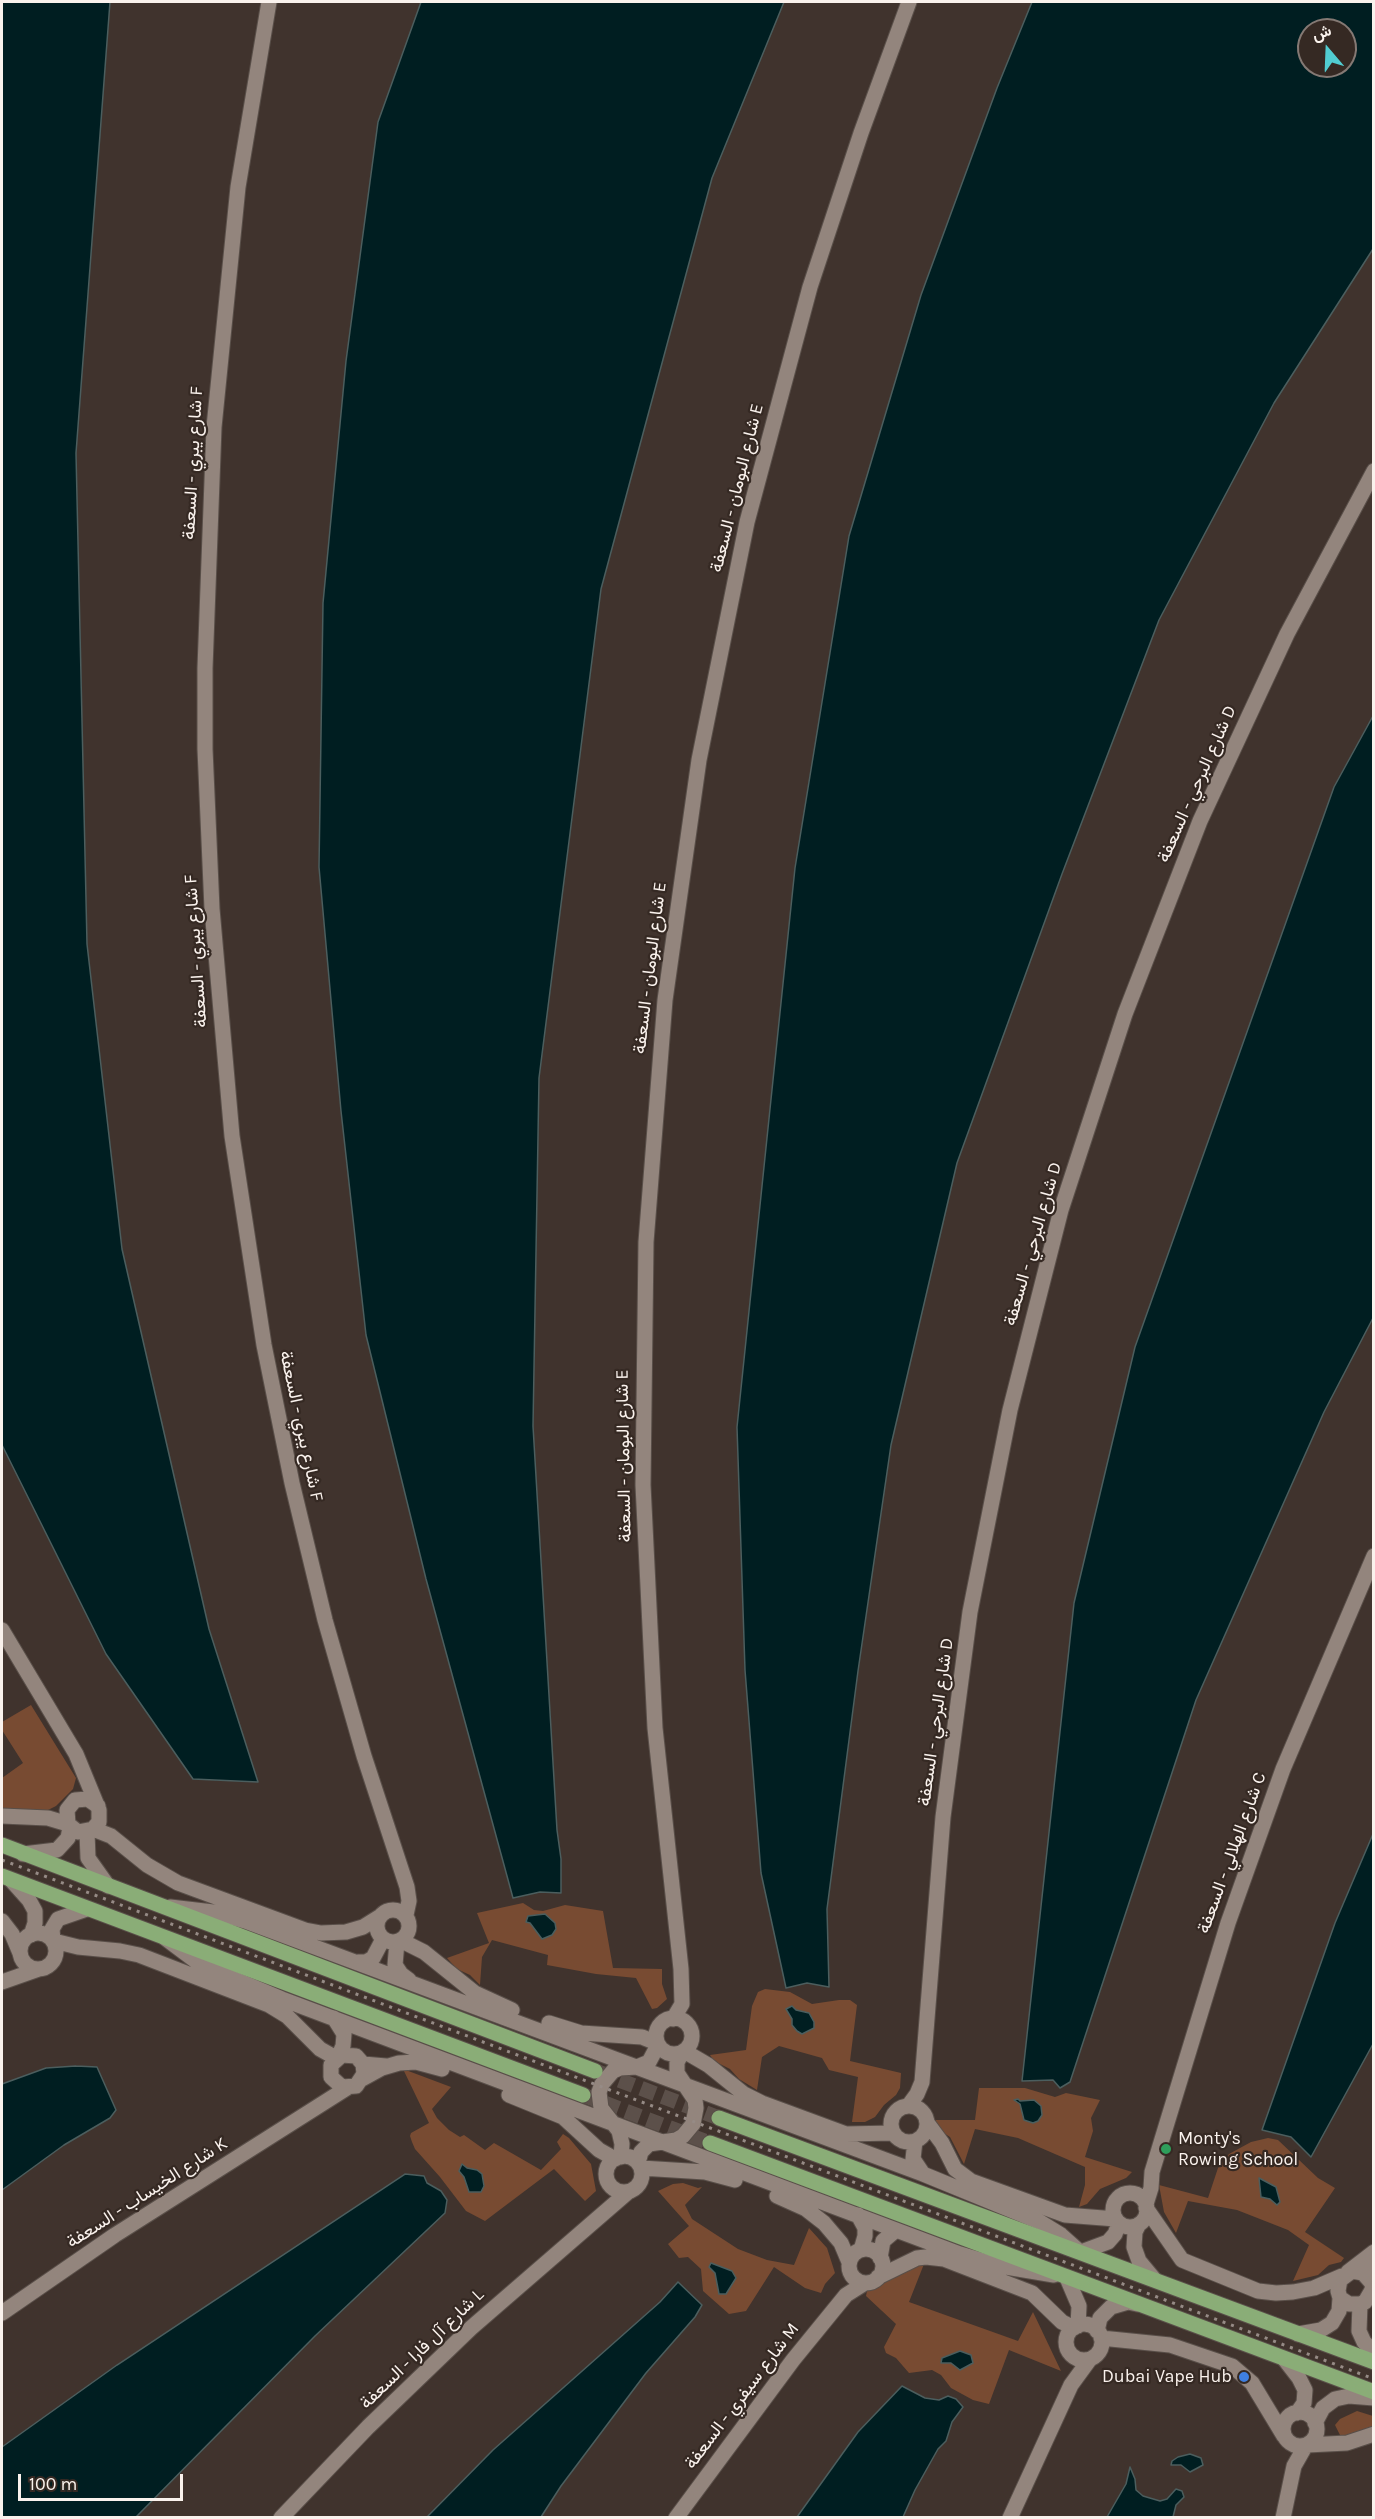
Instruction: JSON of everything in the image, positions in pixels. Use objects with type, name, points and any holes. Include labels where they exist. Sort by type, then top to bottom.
[{"type":"main road","points":[[2,1845],[595,2071]]},
{"type":"main road","points":[[7,1879],[583,2096]]},
{"type":"main road","points":[[719,2118],[1374,2362]]},
{"type":"main road","points":[[710,2143],[1374,2392]]},
{"type":"street","name":"شارع يبري - السعفة F","points":[[269,2],[238,187],[214,427],[205,668],[212,909],[224,1066],[235,1160],[252,1276],[277,1414],[328,1632],[364,1756],[409,1894],[393,1928],[395,1960],[398,1970],[417,1985]]},
{"type":"street","name":"شارع البومان - السعفة E","points":[[673,2019],[681,2004],[681,1969],[656,1739],[649,1647],[643,1485],[643,1335],[646,1242],[665,1000],[699,760],[729,601],[750,510],[788,365],[828,232],[909,2]]},
{"type":"street","name":"شارع البرحي - السعفة D","points":[[926,2118],[922,2082],[943,1817],[970,1612],[1010,1410],[1052,1243],[1106,1068],[1178,874],[1228,758],[1272,665],[1318,573],[1374,471]]},
{"type":"street","name":"شارع الهلالي - السعفة C","points":[[1154,2279],[1139,2261],[1134,2247],[1135,2232],[1151,2188],[1152,2172],[1202,2000],[1255,1846],[1314,1693],[1374,1556]]},
{"type":"street","points":[[2,1630],[76,1754],[99,1810],[117,1839],[157,1872],[184,1886],[305,1930],[321,1933],[393,1928],[466,1988],[503,2006],[581,2033],[642,2037],[657,2044],[666,2053],[687,2043]]},
{"type":"street","points":[[23,1854],[57,1850],[66,1843],[69,1825],[66,1814],[74,1802],[84,1773]]},
{"type":"street","points":[[34,1818],[55,1813],[74,1802],[88,1799],[99,1810],[99,1822],[90,1831],[88,1858],[108,1886]]},
{"type":"street","points":[[2,1816],[55,1819],[78,1832],[90,1831],[117,1839]]},
{"type":"street","points":[[3,1982],[15,1971],[21,1955],[22,1943],[30,1935],[35,1923],[35,1911],[29,1900],[7,1879]]},
{"type":"street","points":[[163,1907],[229,1916],[358,1962],[923,2175],[1040,2222],[1061,2235],[1080,2251],[1108,2242],[1115,2234],[1119,2198],[1142,2186],[1152,2172]]},
{"type":"street","points":[[54,1960],[57,1951],[52,1929],[58,1919],[87,1909]]},
{"type":"street","points":[[3,1922],[18,1933],[30,1935],[40,1933],[53,1941],[139,1955],[269,2005],[287,2016],[315,2045],[337,2085],[347,2088],[356,2086],[362,2079],[388,2066]]},
{"type":"street","points":[[3,1922],[28,1966],[39,1969]]},
{"type":"street","points":[[358,1962],[366,1962],[373,1958],[393,1928]]},
{"type":"street","points":[[165,1938],[210,1970],[611,2121],[660,2142],[980,2261],[1064,2277],[1079,2306],[1072,2337],[1071,2385]]},
{"type":"street","points":[[3,1982],[45,1968],[69,1952],[86,1948]]},
{"type":"street","name":"شارع البومان - السعفة E","points":[[681,1969],[689,1999],[687,2043],[677,2062],[677,2073],[686,2086]]},
{"type":"street","points":[[331,2075],[331,2065],[344,2040],[342,2028],[334,2018]]},
{"type":"street","points":[[631,2036],[659,2026],[666,2020],[684,2022],[687,2043],[736,2089],[753,2099],[839,2132],[861,2135],[894,2130],[917,2140],[937,2144],[946,2153]]},
{"type":"street","points":[[659,2026],[657,2052],[649,2062],[637,2067],[620,2068],[613,2071],[602,2084],[599,2100],[605,2115],[621,2137],[613,2168],[618,2191],[637,2176],[671,2170],[716,2174],[785,2199],[816,2216],[855,2259],[855,2279],[908,2261],[926,2257],[944,2259],[1026,2290],[1043,2302],[1062,2322],[1072,2337],[1080,2360],[1097,2345],[1126,2341],[1170,2345],[1225,2362],[1246,2377],[1266,2405],[1285,2438],[1292,2457],[1292,2474]]},
{"type":"street","points":[[362,2079],[365,2069],[362,2062],[363,2041],[371,2032]]},
{"type":"street","points":[[315,2045],[337,2057],[347,2054],[362,2062],[388,2066],[416,2062],[433,2066],[546,2109],[570,2123],[594,2145],[613,2168]]},
{"type":"street","name":"شارع الخيساب - السعفة K","points":[[315,2109],[326,2094],[331,2075]]},
{"type":"street","name":"شارع البرحي - السعفة D","points":[[909,2105],[922,2082]]},
{"type":"street","points":[[637,2176],[644,2148],[660,2142],[676,2140],[683,2136],[693,2124],[696,2108],[691,2092],[686,2086]]},
{"type":"street","name":"شارع الخيساب - السعفة K","points":[[2,2313],[133,2223],[347,2088]]},
{"type":"street","points":[[876,2158],[893,2150],[897,2109],[909,2105],[915,2106],[926,2118],[942,2143],[955,2169],[971,2181],[1065,2215],[1084,2218],[1100,2214],[1116,2216],[1129,2227],[1143,2215]]},
{"type":"street","points":[[923,2175],[914,2159],[917,2140],[924,2134],[926,2118]]},
{"type":"street","points":[[613,2168],[630,2157],[637,2176]]},
{"type":"street","name":"شارع آل فارا - السعفة L","points":[[598,2217],[607,2202],[613,2168]]},
{"type":"street","name":"شارع آل فارا - السعفة L","points":[[281,2517],[428,2369],[524,2280],[598,2217],[637,2176]]},
{"type":"street","points":[[1127,2194],[1136,2195],[1143,2215],[1168,2241],[1177,2255],[1188,2264],[1258,2290],[1275,2293],[1302,2290],[1326,2284],[1352,2271],[1363,2273],[1372,2280],[1359,2331],[1364,2342],[1374,2352]]},
{"type":"street","name":"شارع سيفري - السعفة M","points":[[841,2300],[865,2236],[865,2228],[858,2215]]},
{"type":"street","points":[[876,2270],[883,2241],[896,2230]]},
{"type":"street","points":[[855,2259],[872,2251],[876,2270]]},
{"type":"street","points":[[1298,2334],[1321,2330],[1332,2323],[1339,2311],[1338,2283],[1344,2275],[1374,2252]]},
{"type":"street","name":"شارع سيفري - السعفة M","points":[[676,2517],[747,2420],[841,2300],[876,2270]]},
{"type":"street","points":[[1302,2290],[1321,2291],[1340,2296],[1349,2304],[1366,2302]]},
{"type":"street","points":[[1010,2517],[1071,2385],[1097,2345],[1100,2318],[1111,2307],[1119,2303],[1137,2304]]},
{"type":"street","points":[[1072,2337],[1088,2325],[1097,2345]]},
{"type":"street","points":[[1285,2360],[1305,2390],[1304,2403],[1283,2426],[1285,2438],[1296,2446],[1341,2444],[1374,2434]]},
{"type":"street","points":[[1282,2517],[1297,2459],[1306,2445],[1314,2438],[1323,2408],[1335,2399],[1349,2396],[1374,2398]]},
{"type":"street","points":[[1266,2405],[1276,2413],[1308,2415],[1316,2426],[1341,2444]]},
{"type":"shaded area","points":[[31,1705],[76,1778],[73,1789],[56,1806],[42,1813],[22,1813],[2,1808],[2,1778],[23,1763],[2,1730],[2,1722]]},
{"type":"shaded area","points":[[523,1903],[534,1910],[543,1911],[565,1905],[603,1911],[613,1968],[662,1969],[662,1984],[667,1999],[657,2008],[652,2009],[636,1978],[596,1974],[547,1965],[548,1955],[492,1940],[482,1957],[480,1985],[470,1975],[457,1969],[447,1958],[489,1943],[477,1913]]},
{"type":"shaded area","points":[[765,1989],[790,1992],[812,2004],[850,2000],[857,2005],[850,2061],[901,2073],[900,2088],[896,2095],[875,2117],[865,2122],[852,2122],[858,2077],[829,2070],[822,2058],[779,2046],[762,2057],[757,2090],[739,2079],[730,2069],[714,2061],[710,2055],[746,2050],[752,2006],[758,1992]]},
{"type":"shaded area","points":[[403,2069],[451,2087],[432,2109],[449,2130],[460,2137],[464,2135],[485,2150],[494,2143],[541,2170],[561,2149],[557,2142],[563,2134],[591,2164],[596,2191],[585,2201],[554,2169],[485,2221],[466,2211],[415,2149],[411,2133],[429,2123]]},
{"type":"shaded area","points":[[979,2088],[1025,2088],[1055,2097],[1066,2093],[1100,2100],[1091,2118],[1093,2131],[1085,2157],[1132,2172],[1126,2178],[1100,2189],[1087,2204],[1079,2207],[1085,2185],[1085,2167],[1018,2138],[975,2129],[964,2164],[950,2137],[936,2128],[935,2124],[936,2120],[975,2120]]},
{"type":"shaded area","points":[[1268,2138],[1278,2140],[1318,2178],[1335,2188],[1305,2232],[1344,2258],[1341,2262],[1329,2265],[1318,2275],[1293,2281],[1309,2245],[1288,2230],[1237,2210],[1188,2201],[1176,2233],[1164,2212],[1159,2185],[1208,2198],[1218,2168],[1229,2154],[1251,2142]]},
{"type":"shaded area","points":[[683,2183],[698,2188],[702,2187],[685,2205],[692,2219],[738,2249],[767,2260],[794,2265],[809,2228],[827,2248],[835,2273],[825,2284],[821,2293],[805,2288],[774,2267],[746,2311],[729,2314],[703,2291],[701,2269],[688,2257],[679,2258],[668,2244],[689,2226],[658,2191],[673,2184]]},
{"type":"shaded area","points":[[924,2264],[909,2302],[1018,2341],[1033,2312],[1061,2371],[1009,2350],[989,2404],[973,2400],[951,2388],[941,2375],[932,2370],[909,2373],[896,2358],[886,2353],[884,2347],[896,2324],[866,2296],[867,2291],[879,2284],[889,2271]]},
{"type":"shaded area","points":[[1357,2411],[1373,2416],[1373,2437],[1341,2437],[1335,2425],[1340,2419]]},
{"type":"water","points":[[2,2],[110,2],[76,453],[87,944],[122,1249],[209,1629],[258,1782],[193,1779],[106,1654],[2,1445]]},
{"type":"water","points":[[421,2],[784,2],[712,178],[601,589],[539,1078],[533,1426],[557,1830],[561,1859],[561,1893],[540,1892],[513,1898],[426,1579],[366,1335],[341,1111],[319,867],[323,603],[346,361],[378,122]]},
{"type":"water","points":[[1032,2],[1373,2],[1373,249],[1274,403],[1159,620],[1062,874],[957,1163],[891,1445],[858,1671],[827,1909],[829,1987],[807,1983],[786,1988],[761,1873],[745,1670],[737,1427],[795,868],[849,536],[921,295],[997,88]]},
{"type":"water","points":[[1373,716],[1373,1318],[1324,1412],[1196,1700],[1070,2082],[1060,2088],[1053,2080],[1022,2081],[1074,1603],[1135,1347],[1334,787]]},
{"type":"water","points":[[1373,1834],[1373,2044],[1311,2157],[1291,2137],[1262,2130],[1335,1923]]},
{"type":"water","points":[[545,1914],[555,1923],[556,1929],[552,1935],[542,1939],[530,1923],[526,1922],[528,1916]]},
{"type":"water","points":[[792,2006],[796,2010],[809,2013],[814,2022],[814,2028],[802,2034],[797,2031],[786,2009]]},
{"type":"water","points":[[97,2067],[116,2110],[110,2118],[64,2145],[2,2190],[2,2084],[46,2068]]},
{"type":"water","points":[[1014,2100],[1020,2101],[1034,2100],[1041,2106],[1042,2115],[1038,2121],[1033,2123],[1024,2120],[1020,2104]]},
{"type":"water","points":[[462,2164],[482,2174],[484,2186],[481,2192],[469,2192],[464,2177],[459,2171]]},
{"type":"water","points":[[405,2174],[424,2176],[427,2183],[441,2191],[447,2200],[445,2213],[315,2336],[136,2517],[2,2517],[2,2447],[117,2365]]},
{"type":"water","points":[[1259,2178],[1276,2187],[1280,2202],[1277,2205],[1270,2199],[1261,2197]]},
{"type":"water","points":[[711,2263],[732,2271],[736,2278],[726,2294],[719,2294],[715,2273],[709,2267]]},
{"type":"water","points":[[678,2282],[702,2305],[695,2317],[646,2373],[561,2486],[541,2517],[427,2517],[493,2450],[660,2302]]},
{"type":"water","points":[[960,2351],[971,2355],[973,2363],[960,2370],[951,2363],[941,2363],[942,2358]]},
{"type":"water","points":[[902,2386],[925,2398],[939,2400],[948,2396],[956,2399],[963,2407],[952,2422],[946,2441],[938,2449],[903,2517],[797,2517],[858,2432]]},
{"type":"water","points":[[1190,2454],[1201,2458],[1203,2465],[1190,2472],[1181,2465],[1171,2465],[1172,2461],[1178,2457]]},
{"type":"water","points":[[1130,2467],[1135,2479],[1136,2490],[1143,2496],[1160,2501],[1167,2499],[1176,2489],[1182,2491],[1184,2497],[1176,2505],[1173,2517],[1107,2517],[1126,2484]]},
{"type":"tunnel","points":[[598,2072],[719,2118]]},
{"type":"tunnel","points":[[583,2095],[710,2143]]},
{"type":"railway","points":[[2,1860],[1374,2379]]},
{"type":"place","name":"Monty's Rowing School","points":[[1166,2149]]},
{"type":"place","name":"Dubai Vape Hub","points":[[1244,2377]]}]
